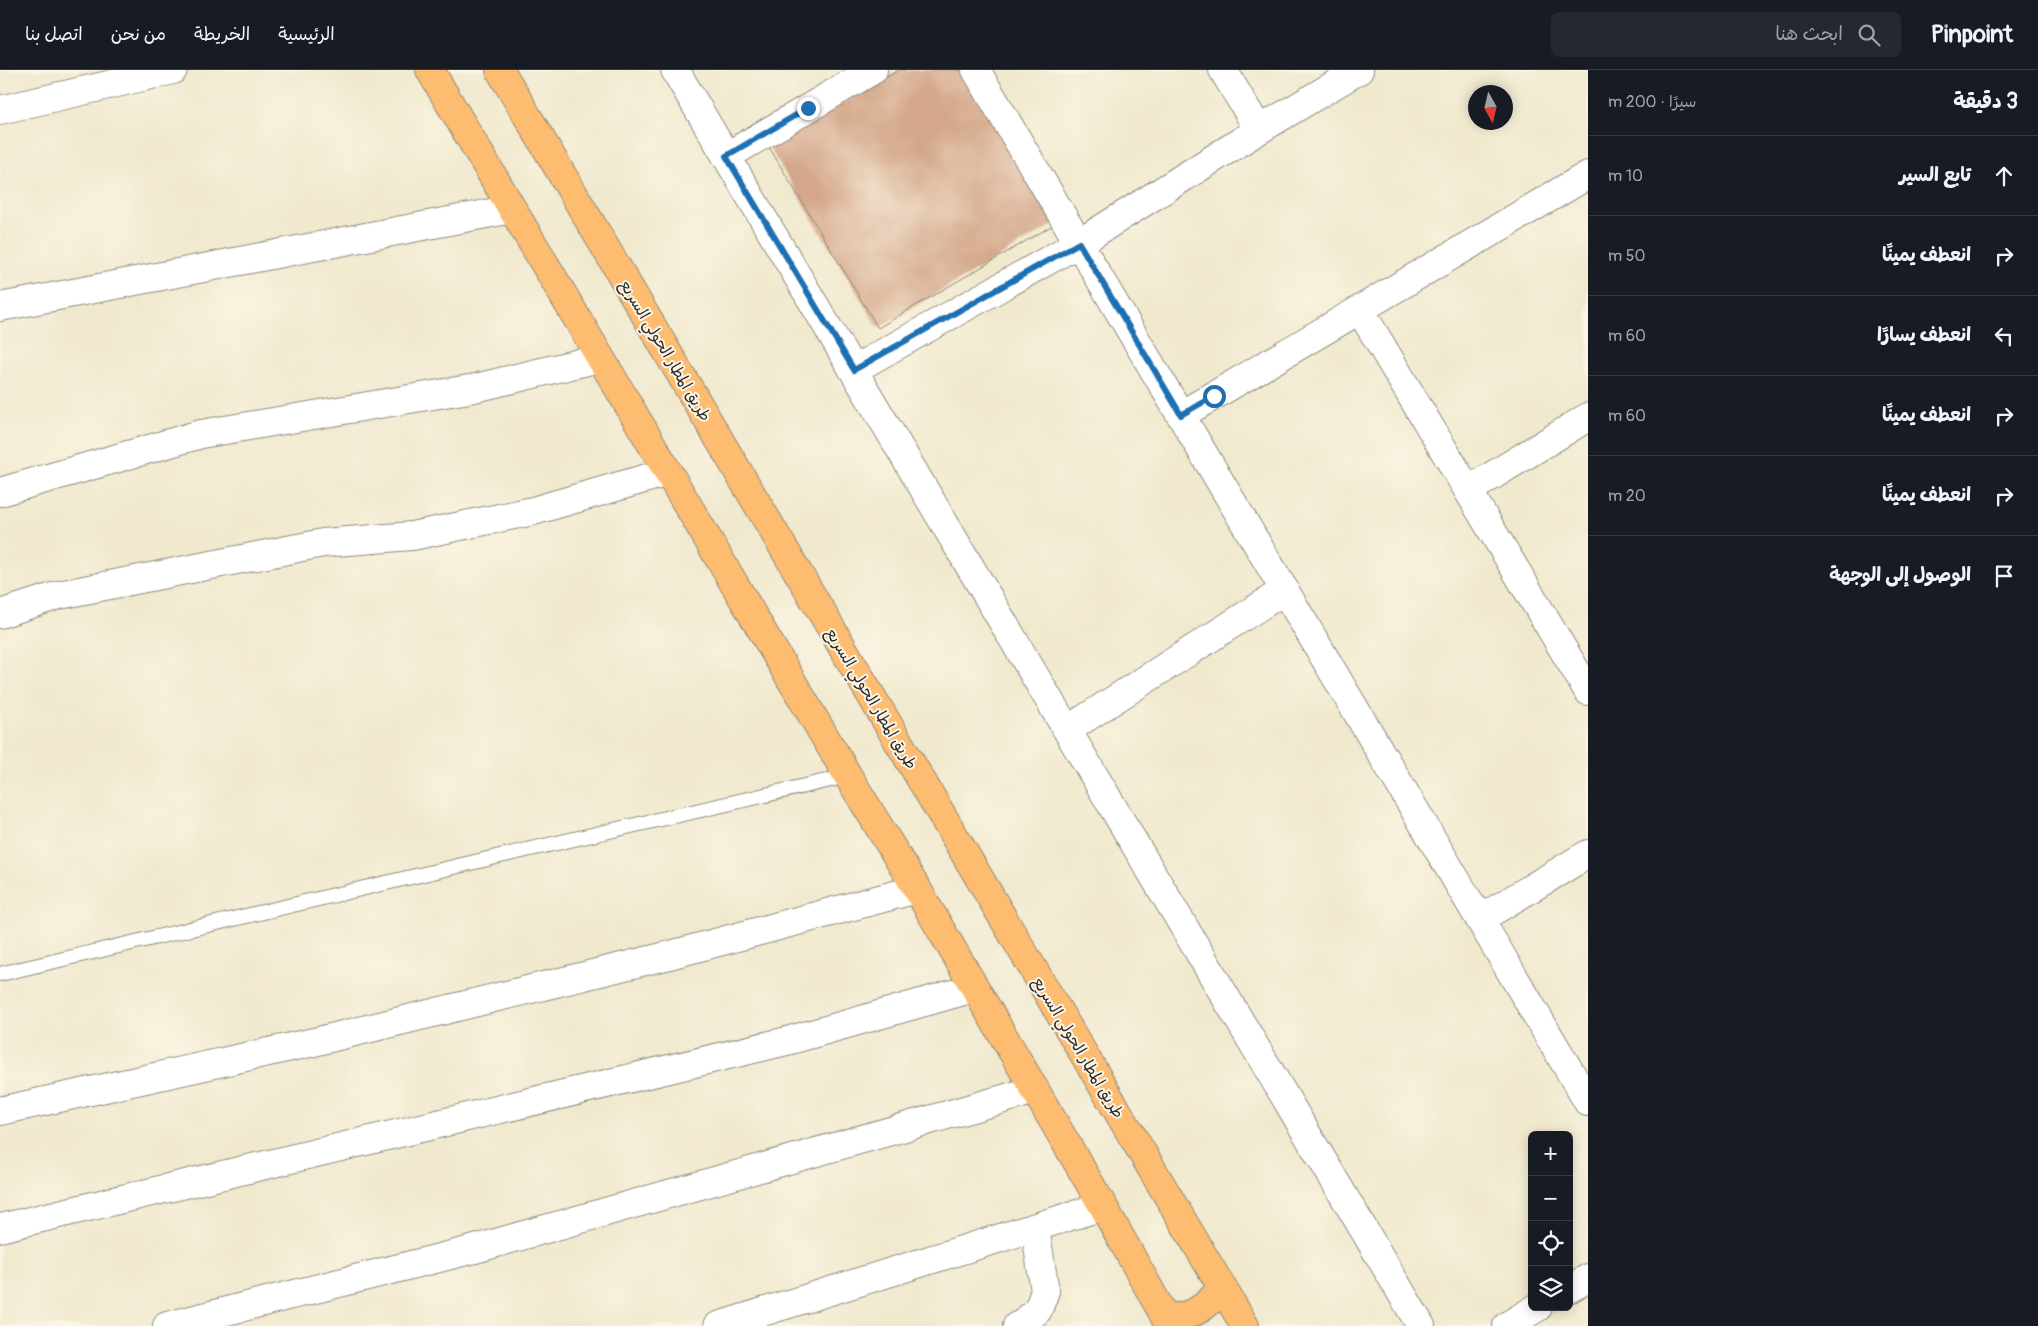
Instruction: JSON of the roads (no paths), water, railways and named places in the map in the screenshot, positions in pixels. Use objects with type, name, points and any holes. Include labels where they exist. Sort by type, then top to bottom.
[{"type":"highway","points":[[430,70],[848,776],[917,889],[1103,1206],[1168,1322],[1198,1311],[1211,1301],[1222,1287]]},
{"type":"highway","name":"طريق المطار الحولي السريع","points":[[500,70],[1245,1326]]},
{"type":"street","points":[[0,110],[173,70]]},
{"type":"street","points":[[675,70],[1421,1326]]},
{"type":"street","points":[[726,156],[874,70]]},
{"type":"street","points":[[976,70],[1588,1102]]},
{"type":"street","points":[[1224,70],[1259,130]]},
{"type":"street","points":[[854,370],[1079,243],[1259,130],[1359,70]]},
{"type":"street","points":[[1181,415],[1588,175]]},
{"type":"street","points":[[0,307],[512,209]]},
{"type":"street","points":[[1360,310],[1469,490],[1581,663],[1588,691]]},
{"type":"street","points":[[0,492],[201,434],[475,388],[600,358]]},
{"type":"street","points":[[1469,490],[1588,417]]},
{"type":"street","points":[[0,614],[58,595],[303,546],[412,536],[533,511],[668,472]]},
{"type":"street","points":[[1067,730],[1285,590]]},
{"type":"street","points":[[1480,919],[1588,854]]},
{"type":"street","points":[[0,1111],[333,1038],[666,956],[917,889]]},
{"type":"street","points":[[0,1228],[787,1041],[974,988]]},
{"type":"street","points":[[167,1326],[475,1249],[1035,1090]]},
{"type":"street","points":[[718,1326],[1103,1206]]},
{"type":"street","points":[[1018,1326],[1038,1310],[1045,1291],[1035,1228]]},
{"type":"street","points":[[1573,1287],[1588,1278]]},
{"type":"street","points":[[1507,1326],[1531,1311]]},
{"type":"lane","points":[[0,974],[496,856],[848,776]]}]
